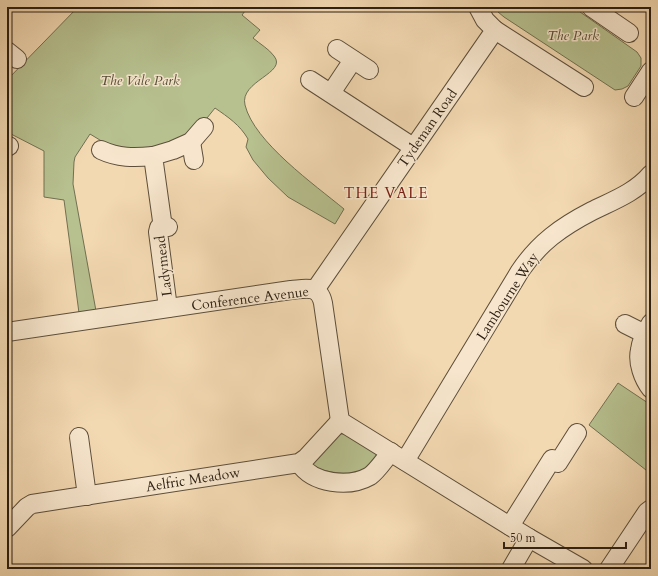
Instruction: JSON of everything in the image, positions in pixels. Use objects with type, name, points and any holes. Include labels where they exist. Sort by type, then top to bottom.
[{"type":"street","points":[[478,7],[485,20],[495,30],[584,87]]},
{"type":"street","points":[[591,7],[629,33]]},
{"type":"street","name":"Tydeman Road","points":[[316,290],[495,30]]},
{"type":"street","points":[[337,49],[369,70]]},
{"type":"street","points":[[331,94],[353,60]]},
{"type":"street","points":[[310,80],[413,148]]},
{"type":"street","points":[[101,150],[107,153],[132,158],[153,156],[173,150],[191,142],[204,127]]},
{"type":"street","points":[[191,142],[194,160]]},
{"type":"street","name":"Ladymead","points":[[153,156],[166,228],[160,228],[158,232],[168,308]]},
{"type":"street","name":"Lambourne Way","points":[[398,457],[534,252],[560,230],[623,196],[643,182],[651,174]]},
{"type":"street","name":"Conference Avenue","points":[[7,332],[290,290],[316,290],[320,294],[323,303],[340,421]]},
{"type":"street","points":[[624,324],[648,329],[639,350],[641,373],[651,389]]},
{"type":"street","points":[[398,457],[363,479],[343,483],[325,480],[314,476],[304,469],[299,463],[306,458],[340,421],[529,538],[583,569]]},
{"type":"street","points":[[510,526],[552,459],[558,463],[577,433]]},
{"type":"street","points":[[79,437],[86,496]]},
{"type":"street","name":"Aelfric Meadow","points":[[7,528],[27,507],[32,504],[299,463]]},
{"type":"street","points":[[609,569],[647,512],[651,509]]},
{"type":"street","points":[[512,569],[529,538]]},
{"type":"green space","name":"The Vale Park","points":[[78,7],[248,7],[242,15],[260,30],[253,38],[272,53],[277,62],[275,67],[269,73],[255,83],[249,90],[245,97],[245,105],[251,119],[260,133],[273,148],[302,175],[344,209],[335,224],[288,197],[268,178],[253,160],[246,147],[248,139],[245,134],[225,115],[215,108],[199,128],[160,150],[113,148],[90,134],[75,157],[73,184],[96,311],[79,313],[64,200],[44,197],[44,151],[11,134],[7,136],[7,80]]},
{"type":"green space","name":"The Park","points":[[495,7],[573,7],[637,52],[641,58],[641,66],[628,86],[615,90],[504,17]]},
{"type":"green space","points":[[618,383],[651,405],[651,474],[589,425]]},
{"type":"green space","points":[[345,434],[377,454],[372,463],[357,472],[348,473],[338,473],[311,466],[338,436]]},
{"type":"district","name":"THE VALE","points":[[386,193]]}]
